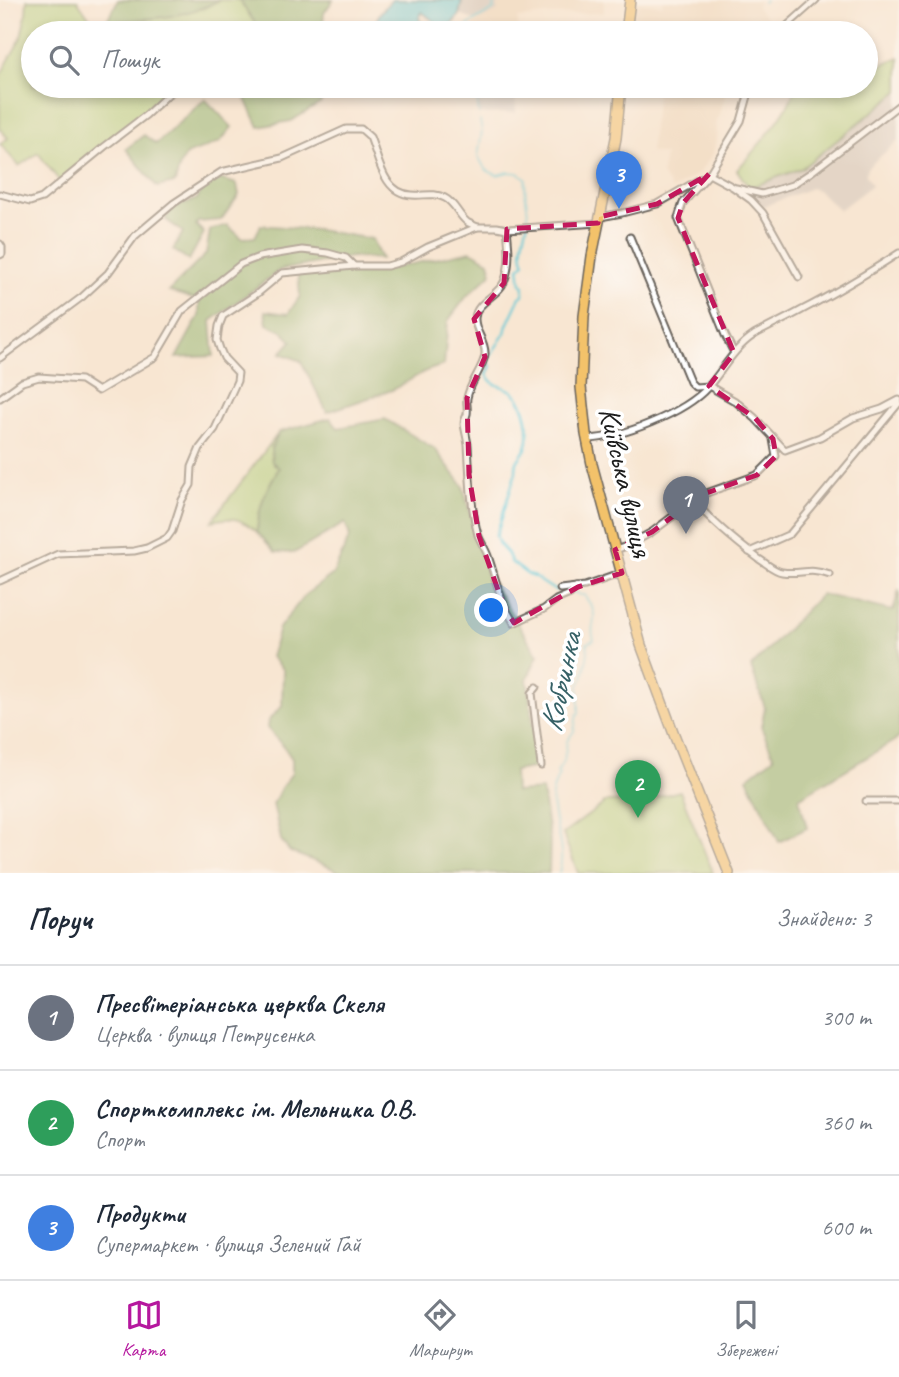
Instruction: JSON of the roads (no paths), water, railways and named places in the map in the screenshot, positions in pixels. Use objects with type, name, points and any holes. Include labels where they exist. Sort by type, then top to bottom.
[{"type":"main road","points":[[627,21],[630,0]]},
{"type":"main road","name":"Київська вулиця","points":[[620,98],[616,138],[586,293],[581,387],[587,439],[641,645],[729,873]]},
{"type":"street","points":[[792,21],[816,0]]},
{"type":"street","points":[[0,194],[30,202],[43,198],[164,98]]},
{"type":"street","points":[[734,354],[678,218],[683,203],[713,170],[720,153],[741,121],[747,98]]},
{"type":"street","points":[[733,187],[762,194],[792,185],[899,105]]},
{"type":"street","points":[[0,358],[82,297],[108,273],[135,236],[174,203],[220,172],[282,158],[346,130],[361,128],[366,132],[386,181],[395,189],[407,195],[432,194],[446,198],[467,222],[477,227]]},
{"type":"street","points":[[0,581],[58,554],[134,551],[167,538],[191,485],[192,467],[200,448],[215,429],[237,382],[238,373],[224,358],[217,340],[223,316],[282,273],[354,266],[387,266],[477,227],[526,228],[599,220],[657,204],[709,174]]},
{"type":"street","points":[[709,174],[733,187],[764,213],[799,277]]},
{"type":"street","points":[[508,229],[510,251],[504,283],[479,308],[474,319],[485,347],[485,357],[467,398],[464,423],[472,501],[479,536],[489,557],[504,607],[514,623],[573,591],[622,573]]},
{"type":"street","points":[[630,237],[687,379],[695,387],[709,386],[735,401],[785,450],[820,437],[853,418],[899,401]]},
{"type":"street","points":[[0,244],[0,255]]},
{"type":"street","points":[[0,398],[22,382],[39,377],[81,380],[98,391],[125,376],[155,357],[182,311],[240,264],[259,257],[302,250],[346,258],[354,266]]},
{"type":"street","points":[[587,439],[617,435],[678,410],[709,386],[734,354],[752,337],[899,253]]},
{"type":"street","points":[[749,552],[790,534],[899,401]]},
{"type":"street","points":[[615,550],[652,532],[701,495],[757,475],[776,456],[773,439]]},
{"type":"street","points":[[694,501],[712,522],[749,552],[780,572],[811,570],[830,575]]},
{"type":"street","points":[[559,589],[573,591]]},
{"type":"street","points":[[537,687],[532,693],[541,766]]},
{"type":"street","points":[[866,801],[899,801]]},
{"type":"water","points":[[392,0],[462,0],[459,15],[454,21],[434,21],[422,12],[420,21],[377,21]]},
{"type":"waterway","name":"Кобринка","points":[[475,21],[493,10],[496,0]]},
{"type":"waterway","name":"Кобринка","points":[[477,98],[479,114]]},
{"type":"waterway","name":"Кобринка","points":[[480,121],[482,131],[478,156],[488,171],[497,175],[518,173],[526,178],[528,212],[523,247],[525,263],[519,267],[521,284],[524,286],[523,295],[505,333],[487,361],[491,366],[487,374],[489,378],[518,397],[528,426],[528,442],[518,461],[496,536],[511,562],[554,590],[570,590],[584,595],[594,614],[594,640],[587,643],[588,653],[579,685],[579,713],[574,731],[567,741],[564,761],[557,772],[559,774],[552,795],[561,854],[559,873]]},
{"type":"place","name":"Продукти","points":[[619,209]]},
{"type":"place","name":"Пресвітеріанська церква Скеля","points":[[686,534]]},
{"type":"place","name":"Спорткомплекс ім. Мельника О.В.","points":[[638,818]]}]
